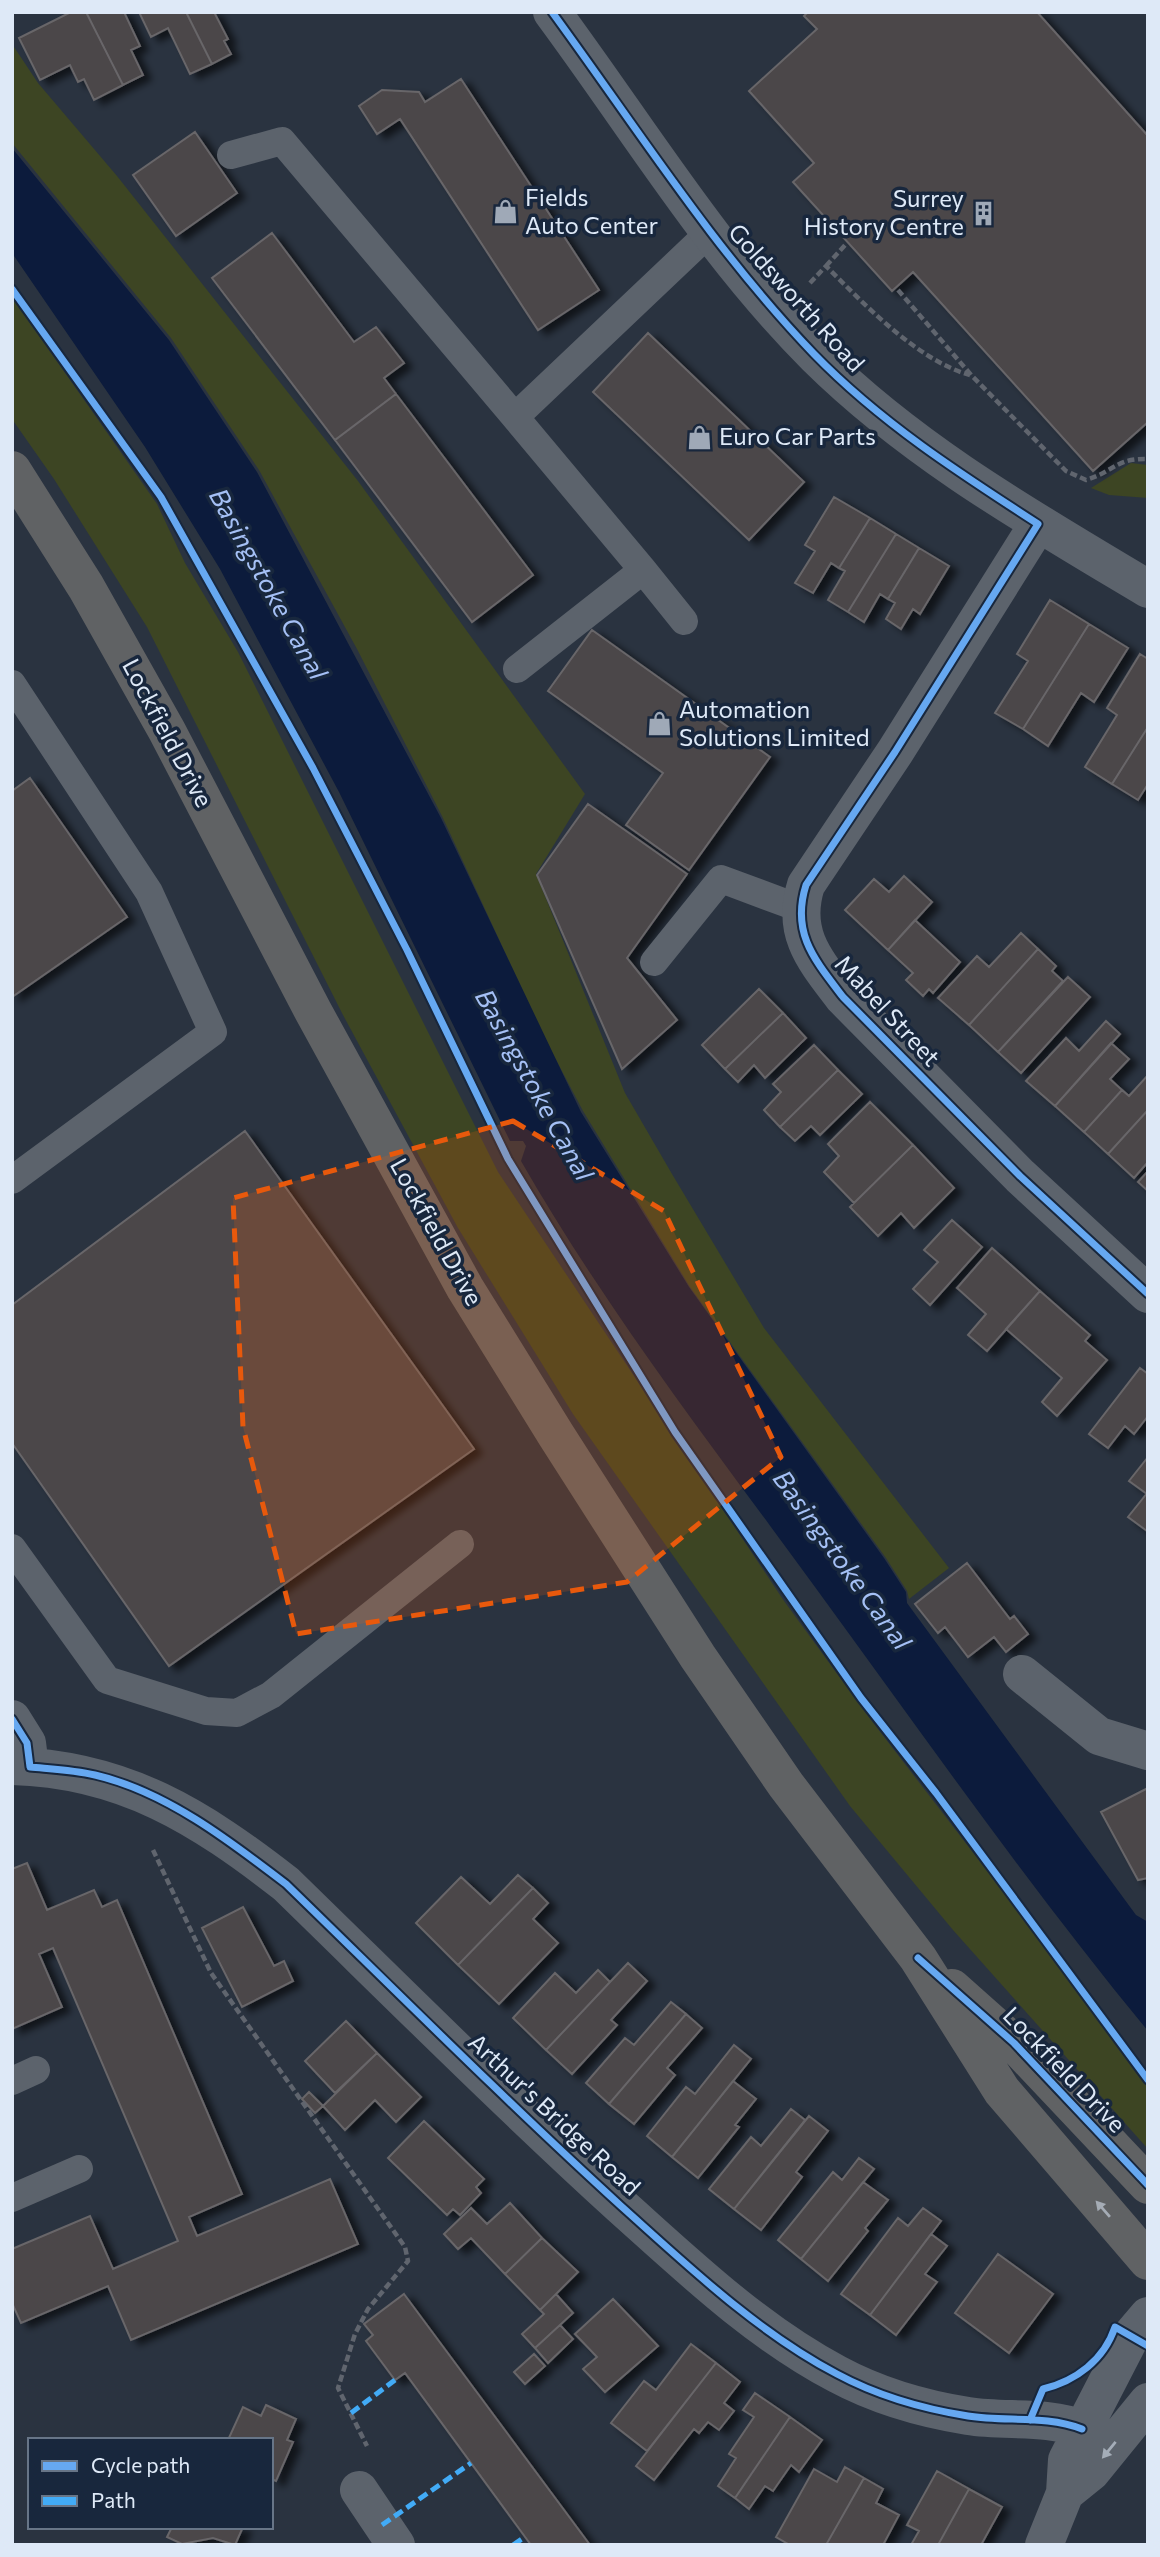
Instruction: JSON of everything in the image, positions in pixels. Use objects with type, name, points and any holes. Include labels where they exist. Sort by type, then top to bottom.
[{"type":"main road","name":"Lockfield Drive","points":[[12,470],[86,587],[167,731],[313,1011],[466,1289],[698,1657],[786,1785],[918,1958],[1002,2091],[1148,2261]]},
{"type":"main road","name":"Lockfield Drive","points":[[918,1958],[1014,2043],[1148,2185]]},
{"type":"street","name":"Goldsworth Road","points":[[552,12],[709,232],[762,298],[816,355],[932,456],[1038,524],[1148,589]]},
{"type":"street","points":[[799,908],[806,885],[902,740],[1038,524]]},
{"type":"street","name":"Mabel Street","points":[[799,908],[805,938],[819,965],[843,997],[1020,1176],[1148,1294]]},
{"type":"street","points":[[1022,1674],[1099,1736],[1148,1751]]},
{"type":"street","points":[[12,1719],[27,1743],[21,1766]]},
{"type":"street","name":"Arthur's Bridge Road","points":[[21,1766],[96,1775],[122,1785],[165,1802],[247,1854],[286,1884],[570,2159],[696,2272],[780,2338],[828,2368],[870,2388],[923,2406],[969,2416],[1059,2420],[1082,2429]]},
{"type":"street","points":[[1044,2545],[1065,2493],[1068,2460],[1082,2429],[1131,2336],[1148,2316]]},
{"type":"street","points":[[1065,2493],[1091,2472],[1148,2402]]},
{"type":"street","points":[[359,2490],[392,2543]]},
{"type":"lane","points":[[231,155],[282,141],[684,621]]},
{"type":"lane","points":[[515,417],[709,232]]},
{"type":"lane","points":[[517,669],[643,570]]},
{"type":"lane","points":[[12,1180],[213,1032],[149,892],[17,700]]},
{"type":"lane","points":[[654,962],[721,879],[799,908]]},
{"type":"lane","points":[[12,1548],[23,1585],[107,1680],[206,1711],[237,1713],[271,1695],[460,1544]]},
{"type":"lane","points":[[12,2198],[79,2169]]},
{"type":"path","points":[[810,283],[847,243]]},
{"type":"path","points":[[826,266],[860,300],[911,342],[955,371],[972,376]]},
{"type":"path","points":[[801,272],[819,292]]},
{"type":"path","points":[[898,290],[972,376],[1066,471],[1086,480],[1104,474],[1126,458],[1148,459]]},
{"type":"path","points":[[152,1848],[211,1973],[405,2247],[408,2261],[368,2309],[355,2334],[338,2388],[374,2461],[359,2490]]},
{"type":"highlighted area","points":[[513,1121],[664,1211],[781,1457],[627,1582],[296,1634],[243,1427],[233,1198]]},
{"type":"green space","points":[[12,44],[38,83],[117,176],[358,481],[585,794],[536,874],[625,1093],[672,1174],[764,1328],[949,1568],[909,1599],[907,1591],[886,1558],[690,1287],[583,1111],[544,1037],[442,816],[357,649],[259,470],[171,338],[12,143]]},
{"type":"green space","points":[[12,297],[157,504],[185,563],[238,652],[498,1172],[784,1601],[868,1716],[1148,2080],[1148,2149],[953,1930],[850,1806],[573,1414],[458,1228],[343,1015],[147,627],[54,479],[12,419]]},
{"type":"green space","points":[[1131,463],[1148,465],[1148,498],[1109,495],[1091,488]]},
{"type":"water","name":"Basingstoke Canal","points":[[12,148],[169,340],[257,472],[441,818],[581,1112],[689,1287],[884,1558],[906,1592],[907,1603],[1136,1915],[1148,1922],[1148,2031],[1020,1867],[700,1430],[625,1325],[554,1217],[521,1161],[526,1146],[523,1141],[510,1141],[339,792],[220,569],[145,447],[12,253]]},
{"type":"building","points":[[71,12],[86,12],[123,85],[94,100],[84,79],[78,82],[70,65],[40,80],[19,38]]},
{"type":"building","points":[[86,12],[124,12],[140,46],[131,50],[143,75],[123,85]]},
{"type":"building","points":[[139,12],[186,12],[212,64],[190,74],[168,28],[151,37]]},
{"type":"building","points":[[186,12],[214,12],[228,39],[224,41],[231,54],[212,64]]},
{"type":"building","name":"Surrey History Centre","points":[[808,12],[1037,12],[1148,136],[1148,422],[1093,471],[913,272],[892,291],[793,182],[814,163],[749,91],[817,29],[804,16]]},
{"type":"building","name":"Fields Auto Center","points":[[461,79],[599,290],[538,330],[400,119],[377,134],[359,106],[382,90],[419,92],[425,102]]},
{"type":"building","points":[[195,132],[237,193],[176,236],[133,175]]},
{"type":"building","points":[[272,233],[354,342],[376,327],[404,363],[384,378],[396,394],[335,440],[212,278]]},
{"type":"building","name":"Euro Car Parts","points":[[648,333],[804,482],[749,540],[593,392]]},
{"type":"building","points":[[396,394],[533,575],[472,622],[335,440]]},
{"type":"building","points":[[834,497],[870,518],[839,568],[831,563],[813,593],[795,583],[815,551],[805,545]]},
{"type":"building","points":[[870,518],[896,534],[848,612],[828,600],[845,571],[839,568]]},
{"type":"building","points":[[896,534],[919,548],[888,599],[880,594],[864,622],[848,612]]},
{"type":"building","points":[[919,548],[949,566],[920,614],[913,609],[901,629],[886,619],[895,603],[888,599]]},
{"type":"building","points":[[1050,600],[1089,624],[1023,729],[995,713],[1028,661],[1017,654]]},
{"type":"building","points":[[1089,624],[1128,648],[1094,702],[1081,693],[1048,746],[1023,729]]},
{"type":"building","name":"Automation Solutions Limited","points":[[592,630],[770,757],[689,870],[626,825],[663,773],[548,691]]},
{"type":"building","points":[[1140,654],[1148,659],[1148,727],[1112,784],[1085,767],[1117,715],[1107,708]]},
{"type":"building","points":[[1148,727],[1148,784],[1138,800],[1112,784]]},
{"type":"building","points":[[30,778],[127,917],[12,997],[12,791]]},
{"type":"building","points":[[588,804],[687,874],[627,958],[677,1020],[622,1069],[537,875]]},
{"type":"building","points":[[904,876],[932,902],[888,950],[845,910],[874,879],[889,892]]},
{"type":"building","points":[[915,920],[960,962],[933,993],[929,989],[923,996],[906,980],[913,973],[888,950]]},
{"type":"building","points":[[1021,933],[1038,949],[969,1025],[938,998],[977,956],[989,967]]},
{"type":"building","points":[[1038,949],[1056,966],[1052,971],[1063,981],[998,1052],[969,1025]]},
{"type":"building","points":[[1068,977],[1090,997],[1021,1073],[998,1052]]},
{"type":"building","points":[[759,989],[783,1013],[725,1069],[702,1045]]},
{"type":"building","points":[[783,1013],[806,1038],[765,1078],[754,1065],[738,1082],[725,1069]]},
{"type":"building","points":[[1106,1021],[1120,1034],[1055,1106],[1026,1081],[1066,1038],[1079,1051]]},
{"type":"building","points":[[1111,1043],[1129,1059],[1110,1079],[1122,1090],[1084,1132],[1055,1106]]},
{"type":"building","points":[[814,1045],[838,1070],[780,1127],[764,1110],[781,1092],[773,1084]]},
{"type":"building","points":[[838,1070],[862,1094],[820,1135],[811,1126],[795,1141],[780,1127]]},
{"type":"building","points":[[1148,1075],[1148,1110],[1108,1154],[1084,1132],[1122,1090],[1129,1096]]},
{"type":"building","points":[[870,1102],[913,1145],[854,1203],[824,1172],[839,1156],[828,1144]]},
{"type":"building","points":[[1148,1110],[1148,1162],[1134,1178],[1108,1154]]},
{"type":"building","points":[[245,1131],[474,1449],[169,1666],[12,1443],[12,1305]]},
{"type":"building","points":[[913,1145],[954,1188],[914,1228],[901,1213],[878,1236],[850,1207]]},
{"type":"building","points":[[1148,1171],[1148,1191],[1138,1182]]},
{"type":"building","points":[[952,1220],[982,1247],[930,1305],[913,1289],[938,1262],[924,1250]]},
{"type":"building","points":[[992,1248],[1040,1291],[987,1351],[968,1335],[986,1314],[957,1288]]},
{"type":"building","points":[[1040,1291],[1090,1335],[1085,1341],[1107,1360],[1057,1416],[1042,1402],[1062,1378],[1006,1329]]},
{"type":"building","points":[[1140,1368],[1148,1374],[1148,1416],[1134,1434],[1125,1426],[1108,1448],[1089,1434]]},
{"type":"building","points":[[1148,1457],[1148,1492],[1147,1494],[1129,1481]]},
{"type":"building","points":[[1148,1492],[1148,1530],[1147,1531],[1128,1517]]},
{"type":"building","points":[[967,1563],[1010,1619],[1014,1616],[1028,1634],[1006,1652],[994,1637],[968,1657],[945,1627],[938,1633],[915,1604]]},
{"type":"building","points":[[1148,1788],[1148,1878],[1138,1880],[1101,1812]]},
{"type":"building","points":[[27,1863],[47,1910],[94,1890],[102,1907],[117,1900],[242,2194],[189,2217],[197,2236],[330,2179],[358,2244],[131,2340],[108,2286],[21,2323],[12,2303],[12,2249],[90,2216],[113,2269],[178,2241],[53,1948],[39,1954],[62,2007],[12,2029],[12,1869]]},
{"type":"building","points":[[518,1875],[533,1888],[458,1965],[416,1923],[461,1877],[490,1904]]},
{"type":"building","points":[[533,1888],[548,1903],[533,1919],[558,1943],[499,2004],[458,1965]]},
{"type":"building","points":[[243,1907],[274,1966],[284,1961],[293,1981],[242,2007],[202,1928]]},
{"type":"building","points":[[628,1963],[647,1981],[611,2020],[617,2025],[572,2074],[546,2050]]},
{"type":"building","points":[[598,1970],[610,1982],[546,2050],[513,2018],[555,1973],[576,1993]]},
{"type":"building","points":[[671,2002],[686,2014],[609,2104],[586,2083],[625,2038],[634,2045]]},
{"type":"building","points":[[686,2014],[702,2028],[667,2068],[675,2075],[634,2124],[609,2104]]},
{"type":"building","points":[[346,2021],[377,2053],[335,2093],[305,2061]]},
{"type":"building","points":[[734,2045],[751,2059],[672,2157],[647,2136],[686,2087],[695,2094]]},
{"type":"building","points":[[377,2053],[421,2097],[396,2122],[375,2100],[345,2130],[323,2106]]},
{"type":"building","points":[[733,2081],[756,2099],[735,2125],[739,2127],[698,2178],[672,2157]]},
{"type":"building","points":[[309,2092],[323,2106],[315,2113],[302,2099]]},
{"type":"building","points":[[791,2109],[805,2120],[734,2209],[709,2189],[751,2137],[761,2146]]},
{"type":"building","points":[[809,2116],[828,2131],[796,2172],[802,2177],[761,2230],[734,2209]]},
{"type":"building","points":[[424,2121],[484,2179],[476,2187],[481,2193],[460,2215],[453,2209],[447,2215],[388,2158]]},
{"type":"building","points":[[859,2158],[874,2169],[801,2259],[778,2240],[833,2172],[842,2180]]},
{"type":"building","points":[[863,2182],[888,2200],[865,2228],[868,2231],[828,2281],[801,2259]]},
{"type":"building","points":[[510,2203],[542,2238],[505,2274],[471,2238],[458,2249],[444,2234],[471,2208],[487,2224]]},
{"type":"building","points":[[923,2208],[941,2221],[870,2315],[841,2294],[898,2218],[908,2226]]},
{"type":"building","points":[[931,2234],[947,2246],[925,2274],[937,2282],[896,2335],[870,2315]]},
{"type":"building","points":[[542,2238],[578,2272],[540,2310],[505,2274]]},
{"type":"building","points":[[998,2254],[1053,2294],[1009,2353],[955,2313]]},
{"type":"building","points":[[404,2294],[590,2545],[531,2545],[405,2373],[395,2380],[366,2341],[373,2335],[364,2324]]},
{"type":"building","points":[[556,2294],[573,2313],[535,2348],[522,2334],[544,2314],[540,2310]]},
{"type":"building","points":[[613,2299],[658,2346],[605,2392],[583,2369],[597,2357],[575,2334]]},
{"type":"building","points":[[560,2325],[573,2339],[548,2363],[535,2348]]},
{"type":"building","points":[[691,2344],[716,2363],[647,2451],[611,2423],[644,2381],[656,2390]]},
{"type":"building","points":[[534,2354],[545,2366],[525,2384],[514,2372]]},
{"type":"building","points":[[716,2363],[740,2382],[724,2403],[734,2411],[719,2430],[708,2422],[699,2433],[694,2429],[654,2480],[636,2466]]},
{"type":"building","points":[[755,2393],[790,2417],[735,2498],[718,2486],[736,2458],[729,2454],[754,2417],[743,2410]]},
{"type":"building","points":[[266,2405],[296,2419],[287,2440],[293,2442],[276,2481],[273,2480],[273,2438],[229,2438],[243,2407],[261,2416]]},
{"type":"building","points":[[790,2417],[822,2440],[799,2472],[791,2465],[773,2491],[765,2486],[749,2509],[735,2498]]},
{"type":"building","points":[[845,2467],[864,2478],[826,2545],[790,2545],[776,2537],[814,2469],[837,2482]]},
{"type":"building","points":[[937,2471],[969,2489],[938,2545],[911,2545],[919,2531],[907,2525]]},
{"type":"building","points":[[864,2478],[883,2489],[876,2503],[899,2515],[883,2545],[826,2545]]},
{"type":"building","points":[[969,2489],[1002,2507],[981,2545],[938,2545]]},
{"type":"building","points":[[171,2529],[242,2529],[235,2545],[213,2538],[182,2544],[167,2537]]},
{"type":"marked path","points":[[351,2413],[395,2380]]},
{"type":"marked path","points":[[382,2525],[471,2463]]},
{"type":"marked path","points":[[513,2545],[525,2537]]},
{"type":"cycle path","points":[[552,12],[677,188],[743,273],[814,354],[839,379],[893,424],[950,466],[1038,524],[895,752],[806,885],[801,917],[803,932],[815,958],[843,997],[1020,1176],[1148,1294]]},
{"type":"cycle path","points":[[12,289],[161,497],[313,768],[407,950],[508,1159],[675,1432],[861,1698],[936,1793],[1148,2080]]},
{"type":"cycle path","points":[[12,1719],[27,1743],[30,1767],[95,1775],[146,1793],[196,1819],[286,1884],[494,2087],[621,2206],[724,2297],[807,2357],[868,2388],[934,2409],[982,2418],[1040,2420],[1082,2429]]},
{"type":"cycle path","points":[[918,1958],[1014,2043],[1148,2185]]},
{"type":"cycle path","points":[[1030,2420],[1043,2389],[1067,2381],[1087,2367],[1104,2349],[1115,2327],[1148,2346]]},
{"type":"place","name":"Fields Auto Center","points":[[505,212]]},
{"type":"place","name":"Surrey History Centre","points":[[984,213]]},
{"type":"place","name":"Euro Car Parts","points":[[699,437]]},
{"type":"place","name":"Automation Solutions Limited","points":[[659,724]]}]
